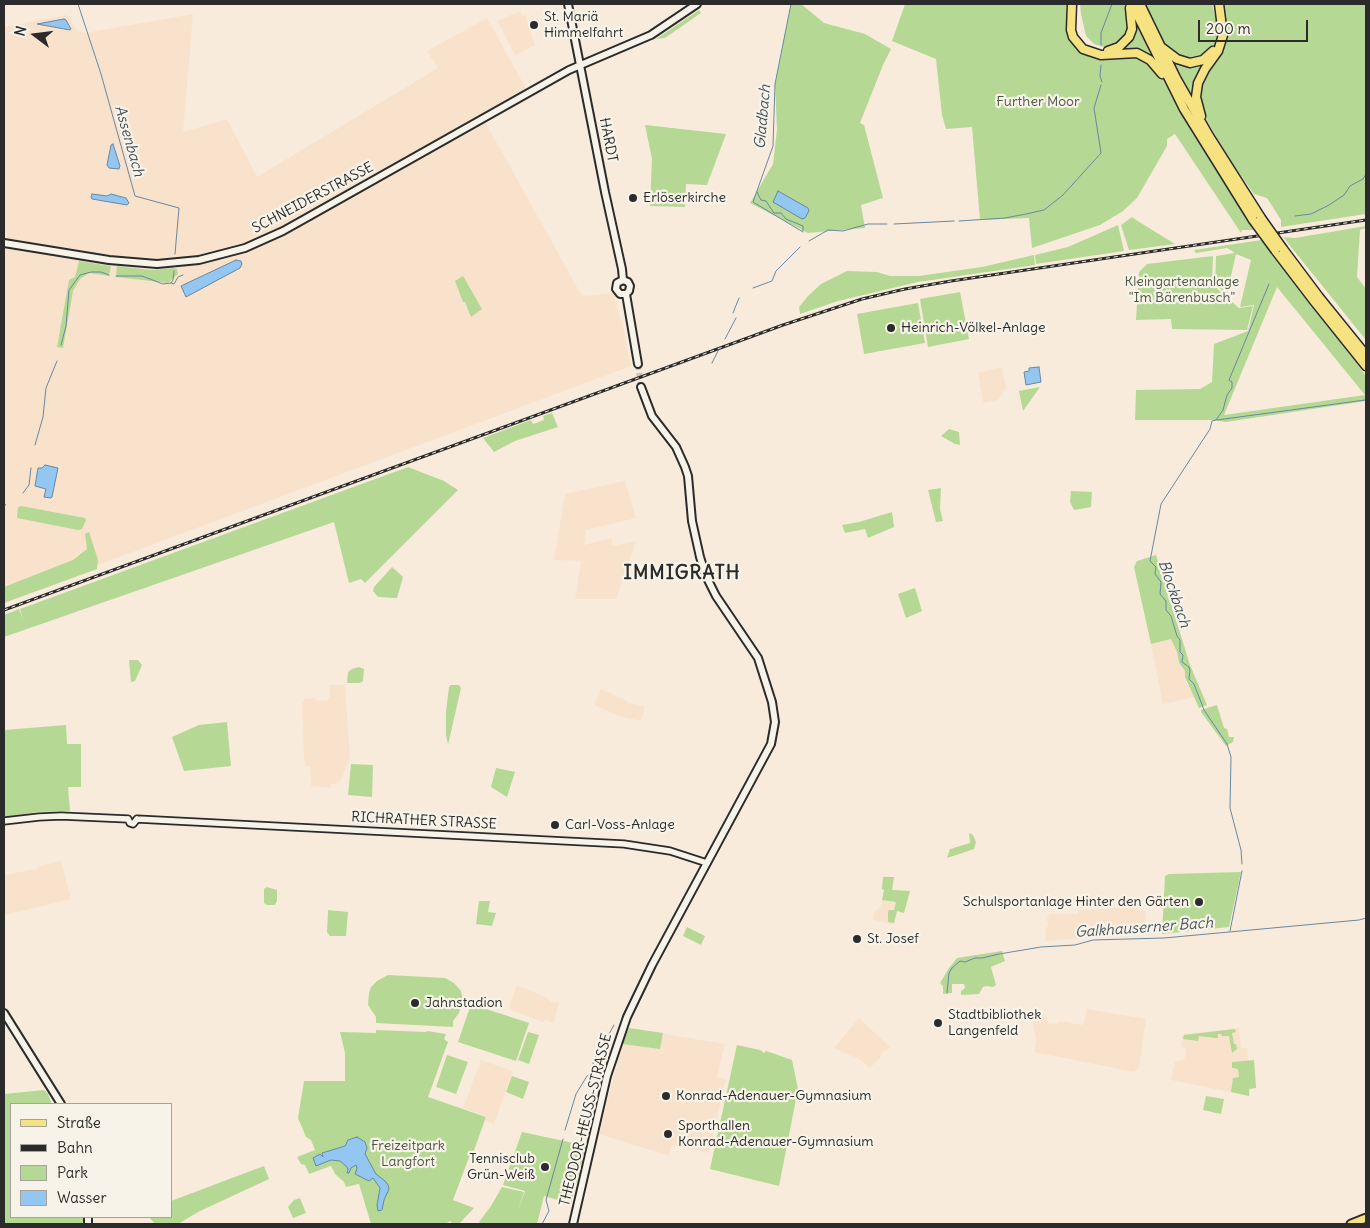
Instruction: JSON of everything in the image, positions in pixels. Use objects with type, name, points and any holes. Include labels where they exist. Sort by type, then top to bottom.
[{"type":"highway","points":[[1072,4],[1071,30],[1073,36],[1083,49],[1101,56],[1130,53],[1144,56],[1156,66],[1257,219],[1314,301],[1366,366]]},
{"type":"highway","points":[[1076,4],[1074,19],[1076,33],[1086,46],[1100,52],[1107,52],[1119,47],[1129,37],[1132,29],[1130,4]]},
{"type":"highway","points":[[1130,4],[1184,109]]},
{"type":"highway","points":[[1140,4],[1160,47],[1257,219]]},
{"type":"highway","points":[[1160,47],[1165,49],[1171,56],[1184,62],[1197,62],[1209,56],[1217,44],[1220,33],[1213,4]]},
{"type":"highway","points":[[1209,136],[1198,108],[1197,89],[1201,76],[1222,42],[1223,28],[1219,4]]},
{"type":"highway","points":[[1279,250],[1366,355]]},
{"type":"main road","name":"HARDT","points":[[568,4],[623,280]]},
{"type":"main road","name":"SCHNEIDERSTRASSE","points":[[4,243],[86,257],[138,263],[186,262],[225,254],[254,244],[283,231],[580,64],[610,54],[651,35],[697,4]]},
{"type":"main road","points":[[626,294],[620,294],[616,289],[617,283],[623,280],[627,281],[630,286],[626,294],[638,364]]},
{"type":"main road","name":"THEODOR-HEUSS-STRASSE","points":[[573,1224],[616,1044],[644,981],[771,744],[775,728],[774,712],[758,658],[729,616],[706,576],[694,536],[688,476],[685,467],[676,447],[652,416],[641,387]]},
{"type":"main road","points":[[4,1013],[60,1103]]},
{"type":"main road","points":[[1351,1224],[1366,1218]]},
{"type":"street","name":"RICHRATHER STRASSE","points":[[4,822],[54,816],[128,819],[133,815],[137,819],[624,844],[670,851],[707,863]]},
{"type":"shaded area","points":[[520,11],[522,16],[525,15],[535,45],[515,55],[497,21]]},
{"type":"shaded area","points":[[193,14],[183,132],[227,119],[257,177],[438,68],[427,51],[487,18],[527,90],[482,116],[582,296],[613,293],[623,327],[631,366],[4,600],[4,27],[67,15],[77,30],[85,33]]},
{"type":"shaded area","points":[[1002,367],[1006,388],[998,400],[983,403],[978,373]]},
{"type":"shaded area","points":[[625,481],[636,518],[586,530],[584,545],[611,538],[613,546],[636,541],[616,599],[575,599],[581,561],[554,560],[565,494]]},
{"type":"shaded area","points":[[1171,639],[1177,652],[1179,663],[1185,671],[1195,697],[1163,704],[1151,644]]},
{"type":"shaded area","points":[[329,685],[345,686],[350,758],[339,783],[331,784],[331,788],[311,786],[310,766],[306,766],[304,760],[302,703],[305,699],[315,698],[316,701],[328,700],[330,697]]},
{"type":"shaded area","points":[[601,689],[627,701],[627,703],[645,706],[641,721],[619,716],[594,705]]},
{"type":"shaded area","points":[[61,861],[71,899],[4,915],[4,875],[36,869],[40,866]]},
{"type":"shaded area","points":[[883,876],[894,877],[892,890],[910,891],[904,913],[897,911],[894,925],[873,920],[875,911],[881,906],[884,890],[881,890]]},
{"type":"shaded area","points":[[1138,907],[1138,910],[1146,911],[1145,933],[1045,941],[1046,928],[1048,926],[1047,917],[1050,914],[1078,914],[1078,910]]},
{"type":"shaded area","points":[[517,985],[547,998],[550,1002],[559,1003],[554,1023],[546,1020],[543,1022],[509,1009]]},
{"type":"shaded area","points":[[1087,1009],[1146,1019],[1139,1068],[1134,1072],[1034,1052],[1036,1041],[1032,1017],[1042,1014],[1046,1015],[1048,1024],[1058,1023],[1059,1021],[1083,1025]]},
{"type":"shaded area","points":[[859,1018],[890,1047],[882,1053],[881,1057],[870,1068],[861,1060],[834,1048]]},
{"type":"shaded area","name":"Konrad-Adenauer-Gymnasium","points":[[629,1028],[725,1044],[717,1077],[726,1079],[709,1153],[672,1145],[669,1156],[599,1134],[621,1050]]},
{"type":"shaded area","points":[[1239,1028],[1241,1048],[1247,1048],[1248,1060],[1254,1060],[1256,1088],[1250,1089],[1250,1096],[1171,1080],[1175,1062],[1185,1059],[1186,1048],[1181,1047],[1183,1034]]},
{"type":"shaded area","points":[[481,1060],[513,1071],[494,1124],[485,1121],[486,1116],[463,1108]]},
{"type":"green space","points":[[791,4],[801,4],[824,23],[865,34],[891,49],[860,123],[864,125],[883,198],[861,205],[865,228],[808,233],[750,203],[773,164],[777,130],[775,84]]},
{"type":"green space","name":"Further Moor","points":[[905,4],[1070,4],[1069,21],[1081,49],[1138,55],[1159,71],[1204,151],[1255,230],[1242,230],[1241,233],[1175,134],[1167,139],[1167,146],[1137,198],[1123,211],[1100,225],[1032,248],[1029,218],[980,220],[972,127],[946,129],[942,115],[936,59],[892,41]]},
{"type":"green space","points":[[1080,4],[1124,4],[1128,14],[1129,27],[1126,37],[1118,44],[1104,47],[1094,44],[1086,36]]},
{"type":"green space","points":[[1146,4],[1212,4],[1218,27],[1216,44],[1212,51],[1206,56],[1188,61],[1168,50]]},
{"type":"green space","points":[[1222,4],[1366,4],[1366,214],[1281,227],[1281,220],[1267,198],[1254,194],[1227,156],[1204,115],[1202,103],[1202,81],[1222,52],[1228,33]]},
{"type":"green space","points":[[699,10],[701,13],[665,38],[656,39]]},
{"type":"green space","points":[[1136,26],[1138,26],[1154,59],[1116,52],[1127,45],[1134,36]]},
{"type":"green space","points":[[1171,58],[1183,64],[1211,59],[1194,104]]},
{"type":"green space","points":[[645,125],[726,134],[707,185],[686,184],[685,207],[650,206],[652,159]]},
{"type":"green space","points":[[1132,217],[1175,244],[1129,250],[1121,225]]},
{"type":"green space","points":[[1118,225],[1124,251],[1036,264],[1035,255],[1068,247]]},
{"type":"green space","points":[[1366,226],[1366,228],[1360,230],[1357,277],[1366,289],[1366,340],[1283,237],[1295,238]]},
{"type":"green space","points":[[1262,240],[1366,376],[1366,401],[1226,422],[1212,420],[1135,420],[1136,390],[1200,389],[1212,382],[1214,344],[1248,331],[1254,305],[1240,307],[1251,260],[1236,254],[1227,294],[1215,284],[1216,256],[1235,253],[1227,248],[1196,253],[1194,250]],"holes":[[[1277,287],[1365,395],[1224,415]]]},
{"type":"green space","points":[[1034,255],[1035,265],[918,282],[838,301],[800,314],[799,307],[821,284],[847,271],[877,272],[890,276],[919,276],[982,267]]},
{"type":"green space","name":"Kleingartenanlage \"Im Bärenbusch\"","points":[[1213,256],[1212,284],[1239,308],[1253,306],[1247,330],[1172,329],[1171,319],[1136,320],[1139,272],[1147,264]]},
{"type":"green space","points":[[79,261],[111,266],[109,276],[89,273],[80,279],[73,291],[63,348],[57,347],[69,280],[75,277]]},
{"type":"green space","points":[[117,266],[151,270],[173,268],[177,269],[178,274],[168,283],[116,277]]},
{"type":"green space","points":[[463,276],[482,309],[471,317],[455,281]]},
{"type":"green space","points":[[960,292],[969,339],[928,347],[920,299]]},
{"type":"green space","name":"Heinrich-Völkel-Anlage","points":[[918,303],[925,343],[864,354],[857,314]]},
{"type":"green space","points":[[1040,387],[1023,411],[1019,391]]},
{"type":"green space","points":[[552,413],[558,427],[515,441],[494,452],[483,438],[531,420],[533,424],[544,420],[543,416]]},
{"type":"green space","points":[[949,429],[959,432],[960,445],[941,436]]},
{"type":"green space","points":[[408,467],[444,481],[458,490],[365,583],[361,579],[349,583],[334,522],[4,637],[4,615],[19,609],[23,620],[20,609]]},
{"type":"green space","points":[[941,488],[940,509],[943,521],[936,522],[928,490]]},
{"type":"green space","points":[[1071,491],[1092,492],[1091,507],[1074,510],[1070,502]]},
{"type":"green space","points":[[18,507],[85,518],[86,520],[82,529],[78,530],[17,518]]},
{"type":"green space","points":[[892,512],[894,527],[868,538],[865,529],[845,533],[842,525],[859,522]]},
{"type":"green space","points":[[89,532],[98,560],[97,569],[4,603],[4,587],[73,560],[87,549],[85,534]]},
{"type":"green space","points":[[1156,555],[1190,665],[1207,705],[1199,708],[1185,677],[1185,671],[1179,663],[1177,652],[1171,639],[1151,644],[1134,567],[1137,561]]},
{"type":"green space","points":[[392,567],[403,577],[397,598],[378,597],[373,591],[374,587]]},
{"type":"green space","points":[[915,588],[922,611],[906,618],[898,594]]},
{"type":"green space","points":[[129,660],[138,660],[142,665],[135,681],[131,682]]},
{"type":"green space","points":[[359,667],[364,669],[363,681],[360,683],[347,683],[348,672]]},
{"type":"green space","points":[[451,685],[459,685],[461,688],[448,745],[446,711],[449,687]]},
{"type":"green space","points":[[1217,705],[1224,728],[1227,729],[1229,737],[1234,737],[1233,742],[1226,746],[1201,712],[1201,710]]},
{"type":"green space","points":[[227,722],[231,766],[184,771],[172,737],[199,725]]},
{"type":"green space","points":[[66,725],[67,744],[81,744],[81,787],[68,787],[70,811],[38,812],[4,817],[4,730]]},
{"type":"green space","points":[[351,764],[373,765],[372,797],[348,795]]},
{"type":"green space","points":[[496,768],[515,772],[507,797],[491,787]]},
{"type":"green space","points":[[969,833],[973,835],[976,842],[974,849],[947,858],[950,849],[970,843]]},
{"type":"green space","name":"Schulsportanlage Hinter den Gärten","points":[[1241,872],[1229,927],[1162,934],[1165,876],[1169,874]]},
{"type":"green space","points":[[883,877],[894,877],[892,890],[910,891],[904,913],[897,911],[894,923],[888,922],[888,912],[889,910],[894,910],[896,902],[882,900],[884,890],[882,889]]},
{"type":"green space","points":[[267,887],[277,890],[275,905],[264,903],[264,889]]},
{"type":"green space","points":[[479,901],[490,901],[488,912],[496,913],[492,926],[476,924]]},
{"type":"green space","points":[[328,910],[348,912],[346,936],[330,936],[327,932]]},
{"type":"green space","points":[[687,927],[705,936],[701,945],[683,936]]},
{"type":"green space","points":[[1002,951],[1005,961],[991,967],[996,985],[993,987],[983,987],[979,994],[961,995],[961,991],[965,988],[964,984],[952,984],[952,993],[943,994],[943,986],[940,983],[957,958]]},
{"type":"green space","name":"Jahnstadion","points":[[388,975],[445,978],[454,983],[461,991],[463,1000],[459,1013],[453,1021],[453,1027],[376,1023],[376,1017],[368,1005],[369,993],[371,987],[377,981]]},
{"type":"green space","points":[[471,1004],[529,1023],[516,1061],[458,1042]]},
{"type":"green space","points":[[629,1028],[663,1033],[660,1049],[622,1044]]},
{"type":"green space","points":[[1235,1029],[1236,1032],[1232,1033],[1237,1049],[1232,1053],[1229,1036],[1218,1034],[1218,1038],[1215,1038],[1199,1036],[1198,1041],[1183,1039],[1184,1035]]},
{"type":"green space","name":"Freizeitpark Langfort","points":[[376,1030],[427,1031],[446,1034],[444,1039],[448,1042],[428,1097],[486,1117],[453,1200],[474,1208],[459,1224],[453,1224],[450,1221],[445,1224],[371,1224],[359,1184],[346,1187],[331,1166],[309,1174],[305,1165],[301,1164],[297,1157],[315,1150],[311,1140],[306,1137],[298,1118],[304,1081],[345,1081],[345,1053],[340,1032],[376,1033]]},
{"type":"green space","points":[[528,1032],[539,1035],[529,1064],[518,1060]]},
{"type":"green space","points":[[737,1045],[760,1050],[764,1053],[766,1051],[792,1060],[798,1089],[779,1186],[710,1169]]},
{"type":"green space","points":[[447,1055],[468,1062],[456,1094],[436,1087]]},
{"type":"green space","points":[[1254,1060],[1256,1088],[1249,1089],[1249,1096],[1231,1092],[1233,1078],[1239,1077],[1238,1069],[1232,1068],[1232,1062]]},
{"type":"green space","points":[[512,1076],[529,1082],[523,1099],[506,1092]]},
{"type":"green space","points":[[44,1090],[52,1103],[10,1103],[10,1218],[83,1218],[83,1224],[4,1224],[4,1094]]},
{"type":"green space","points":[[1206,1096],[1224,1099],[1221,1114],[1203,1110]]},
{"type":"green space","name":"Tennisclub Grün-Weiß","points":[[522,1132],[583,1145],[585,1149],[571,1204],[544,1196],[537,1224],[481,1224],[479,1222],[502,1187],[524,1192],[517,1213],[525,1191],[503,1185]]},
{"type":"green space","points":[[264,1166],[269,1179],[198,1212],[178,1224],[155,1224],[150,1218],[172,1218],[172,1201]]},
{"type":"green space","points":[[300,1198],[306,1213],[293,1218],[288,1207],[294,1200]]},
{"type":"water","points":[[64,19],[70,30],[37,24]]},
{"type":"water","points":[[113,144],[120,166],[119,169],[109,168],[107,165],[111,145]]},
{"type":"water","points":[[778,191],[808,208],[809,211],[805,218],[802,219],[773,202]]},
{"type":"water","points":[[92,194],[107,196],[111,194],[126,198],[129,203],[127,205],[92,199]]},
{"type":"water","points":[[236,260],[241,261],[240,268],[186,297],[181,286]]},
{"type":"water","points":[[1039,367],[1041,382],[1026,385],[1024,372],[1029,371],[1029,368]]},
{"type":"water","points":[[45,465],[58,468],[51,498],[44,497],[46,489],[35,486],[38,468],[42,468]]},
{"type":"water","points":[[357,1137],[365,1142],[367,1148],[365,1154],[376,1174],[388,1185],[389,1189],[382,1210],[378,1211],[377,1205],[380,1188],[373,1178],[369,1181],[355,1174],[356,1165],[347,1173],[348,1169],[340,1161],[331,1160],[316,1166],[313,1158],[320,1154],[323,1157],[322,1153],[345,1146],[348,1140]]},
{"type":"waterway","name":"Assenbach","points":[[78,4],[101,74],[135,196],[179,208],[175,254]]},
{"type":"waterway","name":"Gladbach","points":[[791,4],[775,84],[773,146],[753,202],[803,232]]},
{"type":"waterway","points":[[1101,45],[1101,33],[1112,4]]},
{"type":"waterway","points":[[1101,65],[1100,76],[1102,82]]},
{"type":"waterway","points":[[959,221],[1005,218],[1044,210],[1063,195],[1101,153],[1094,108],[1101,85]]},
{"type":"waterway","name":"Blockbach","points":[[1295,216],[1311,214],[1329,205],[1344,195],[1350,186],[1363,179],[1366,174]]},
{"type":"waterway","name":"Gladbach","points":[[757,192],[761,200],[766,201],[774,213],[781,213],[786,219],[803,226],[803,231]]},
{"type":"waterway","points":[[894,224],[954,221]]},
{"type":"waterway","points":[[809,241],[828,230],[843,231],[868,224],[887,224]]},
{"type":"waterway","points":[[753,288],[772,281],[776,271],[800,247]]},
{"type":"waterway","name":"Assenbach","points":[[116,276],[142,276],[163,284],[171,283],[174,271]]},
{"type":"waterway","name":"Assenbach","points":[[61,345],[66,326],[69,290],[80,275],[91,272],[101,272],[109,275]]},
{"type":"waterway","name":"Assenbach","points":[[171,283],[174,284],[178,277],[183,275]]},
{"type":"waterway","name":"Blockbach","points":[[1242,864],[1241,850],[1230,808],[1231,757],[1227,744],[1204,710],[1194,684],[1189,679],[1190,670],[1182,662],[1183,655],[1180,652],[1180,640],[1171,616],[1166,610],[1166,601],[1160,594],[1161,582],[1155,574],[1156,567],[1150,561],[1161,504],[1210,429],[1212,421],[1216,420],[1223,410],[1227,395],[1232,388],[1232,382],[1229,380],[1269,284]]},
{"type":"waterway","points":[[733,313],[739,298]]},
{"type":"waterway","points":[[725,339],[736,318]]},
{"type":"waterway","points":[[712,363],[718,351]]},
{"type":"waterway","name":"Assenbach","points":[[35,445],[43,417],[46,388],[57,361]]},
{"type":"waterway","points":[[1217,420],[1365,400]]},
{"type":"waterway","name":"Assenbach","points":[[23,493],[29,485],[31,468]]},
{"type":"waterway","name":"Blockbach","points":[[1230,931],[1242,871]]},
{"type":"waterway","name":"Galkhauserner Bach","points":[[947,993],[949,973],[952,968],[960,961],[965,962],[975,958],[1041,947],[1075,945],[1093,940],[1164,938],[1366,918]]},
{"type":"waterway","points":[[565,1130],[576,1094],[587,1076],[592,1072],[596,1056],[603,1048],[614,1025]]},
{"type":"waterway","points":[[542,1224],[549,1211],[546,1200],[563,1139]]},
{"type":"tunnel","points":[[638,364],[641,387]]},
{"type":"railway","points":[[4,610],[783,325],[862,299],[951,281],[1366,220]]},
{"type":"place","name":"St. Mariä Himmelfahrt","points":[[534,25]]},
{"type":"place","name":"Erlöserkirche","points":[[633,198]]},
{"type":"place","name":"Heinrich-Völkel-Anlage","points":[[891,328]]},
{"type":"place","name":"Carl-Voss-Anlage","points":[[555,825]]},
{"type":"place","name":"Schulsportanlage Hinter den Gärten","points":[[1199,902]]},
{"type":"place","name":"St. Josef","points":[[857,939]]},
{"type":"place","name":"Jahnstadion","points":[[415,1003]]},
{"type":"place","name":"Stadtbibliothek Langenfeld","points":[[938,1023]]},
{"type":"place","name":"Konrad-Adenauer-Gymnasium","points":[[666,1096]]},
{"type":"place","name":"Sporthallen Konrad-Adenauer-Gymnasium","points":[[668,1134]]},
{"type":"place","name":"Tennisclub Grün-Weiß","points":[[545,1167]]},
{"type":"district","name":"IMMIGRATH","points":[[682,574]]}]
